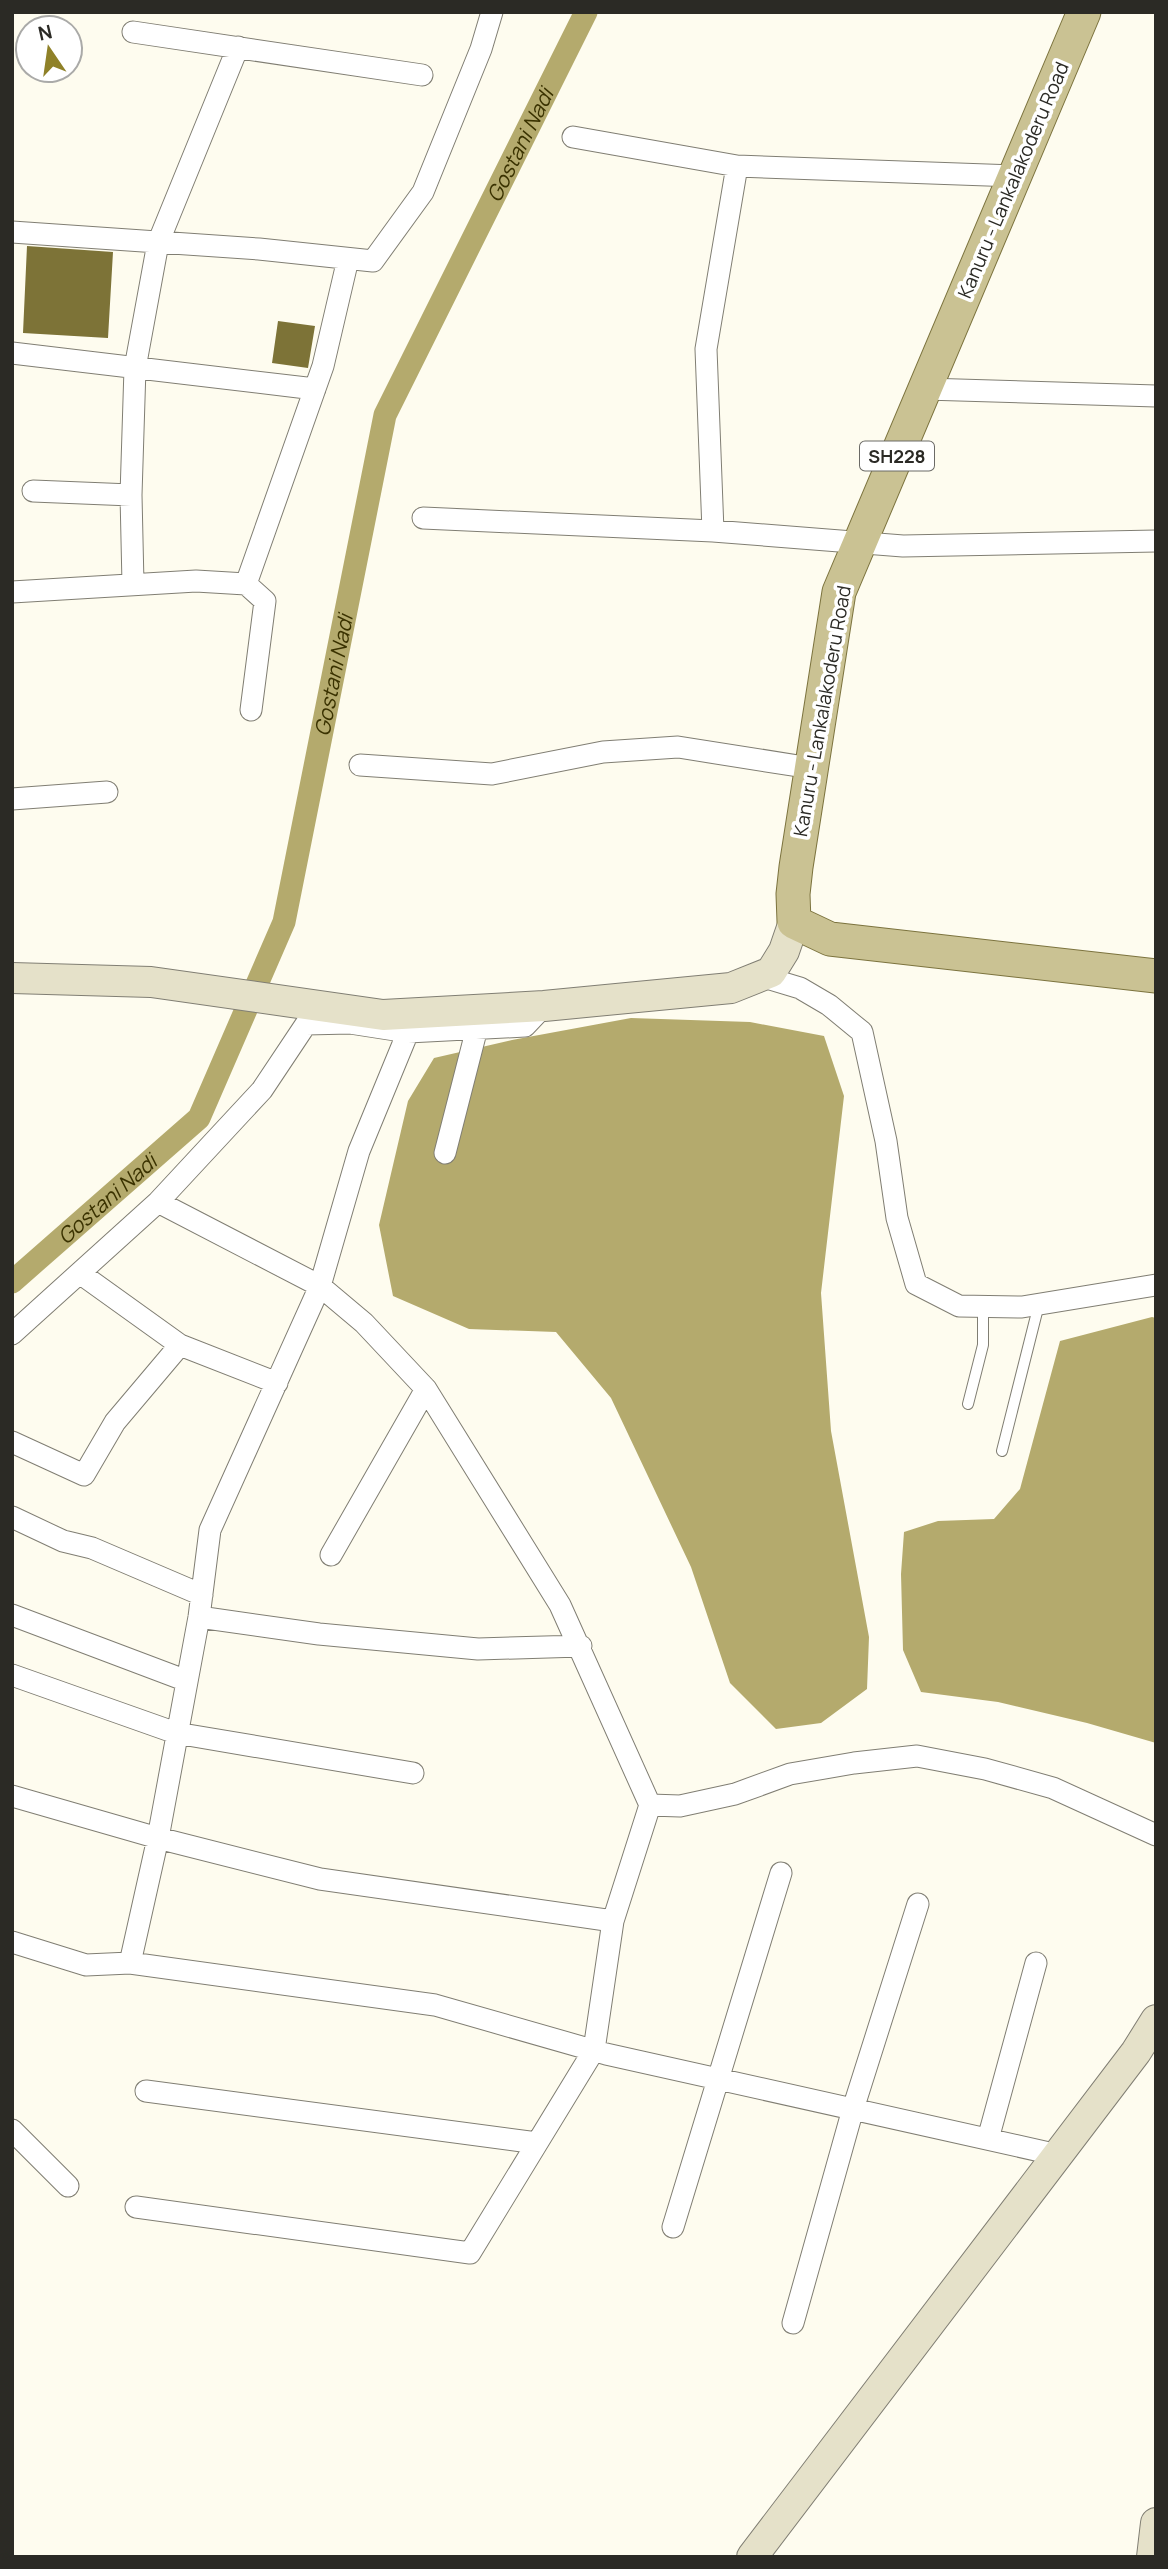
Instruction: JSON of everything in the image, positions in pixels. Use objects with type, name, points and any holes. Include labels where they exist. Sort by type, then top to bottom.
[{"type":"main road","name":"Kanuru - Lankalakoderu Road","points":[[794,922],[793,894],[839,592],[1084,12]]},
{"type":"main road","points":[[794,922],[830,939],[1156,976]]},
{"type":"street","points":[[12,232],[259,249],[373,261],[422,192],[481,49],[492,12]]},
{"type":"street","points":[[133,32],[422,75]]},
{"type":"street","points":[[134,584],[131,495],[135,368],[158,243],[238,47]]},
{"type":"street","points":[[573,137],[737,166],[1014,176]]},
{"type":"street","points":[[713,531],[706,349],[737,166]]},
{"type":"street","points":[[246,584],[323,366],[348,259]]},
{"type":"street","points":[[12,353],[315,390]]},
{"type":"street","points":[[925,389],[1156,396]]},
{"type":"street","points":[[33,491],[131,495]]},
{"type":"street","points":[[423,518],[713,531],[903,546],[1156,541]]},
{"type":"street","points":[[12,592],[196,580],[246,584],[265,601],[251,710]]},
{"type":"street","points":[[360,765],[492,774],[603,752],[678,747],[811,768]]},
{"type":"street","points":[[12,799],[107,792]]},
{"type":"street","points":[[12,978],[151,982],[383,1015],[544,1006],[731,988],[771,972],[784,951],[794,922]]},
{"type":"street","points":[[760,976],[800,988],[829,1005],[862,1032],[886,1141],[897,1218],[916,1284],[959,1306],[1022,1307],[1156,1285]]},
{"type":"street","points":[[12,1334],[158,1202],[262,1090],[306,1024],[349,1023],[408,1032],[525,1026],[544,1006]]},
{"type":"street","points":[[445,1153],[477,1028]]},
{"type":"street","points":[[130,1963],[158,1838],[199,1617],[210,1530],[320,1286],[359,1152],[408,1032]]},
{"type":"street","points":[[136,2207],[470,2253],[594,2050],[614,1920],[650,1805],[560,1605],[426,1389],[365,1323],[320,1286],[158,1202]]},
{"type":"street","points":[[81,1274],[180,1345],[277,1383]]},
{"type":"street","points":[[12,1442],[84,1475],[115,1422],[180,1345]]},
{"type":"street","points":[[331,1555],[426,1389]]},
{"type":"street","points":[[12,1517],[63,1541],[92,1548],[202,1595]]},
{"type":"street","points":[[12,1615],[187,1681]]},
{"type":"street","points":[[199,1617],[319,1634],[478,1649],[580,1646]]},
{"type":"street","points":[[12,1675],[176,1734],[413,1773]]},
{"type":"street","points":[[650,1805],[680,1806],[735,1794],[790,1774],[917,1756],[985,1769],[1054,1788],[1156,1835]]},
{"type":"street","points":[[12,1796],[158,1838],[320,1879],[614,1920]]},
{"type":"street","points":[[673,2227],[781,1873]]},
{"type":"street","points":[[793,2323],[853,2109],[918,1904]]},
{"type":"street","points":[[12,1942],[86,1965],[130,1963],[435,2006],[594,2050],[1058,2155]]},
{"type":"street","points":[[988,2139],[1036,1963]]},
{"type":"street","points":[[752,2557],[1136,2052],[1156,2020]]},
{"type":"street","points":[[146,2091],[537,2143]]},
{"type":"street","points":[[12,2130],[68,2186]]},
{"type":"street","points":[[1152,2557],[1156,2523]]},
{"type":"lane","points":[[1002,1451],[1039,1304]]},
{"type":"lane","points":[[968,1404],[983,1345],[983,1306]]},
{"type":"shaded area","points":[[631,1018],[750,1022],[824,1036],[844,1096],[821,1293],[831,1431],[869,1637],[867,1689],[821,1723],[776,1729],[730,1683],[691,1567],[611,1398],[556,1332],[469,1329],[393,1296],[379,1225],[408,1101],[434,1058],[512,1040]]},
{"type":"shaded area","points":[[1156,1318],[1156,1743],[998,1702],[921,1692],[903,1650],[901,1574],[904,1532],[938,1521],[994,1519],[1020,1489],[1060,1341]]},
{"type":"building","points":[[27,246],[113,252],[108,338],[23,333]]},
{"type":"building","points":[[278,321],[315,326],[308,368],[272,363]]},
{"type":"waterway","name":"Gostani Nadi","points":[[12,1282],[199,1118],[284,922],[385,415],[586,12]]}]
